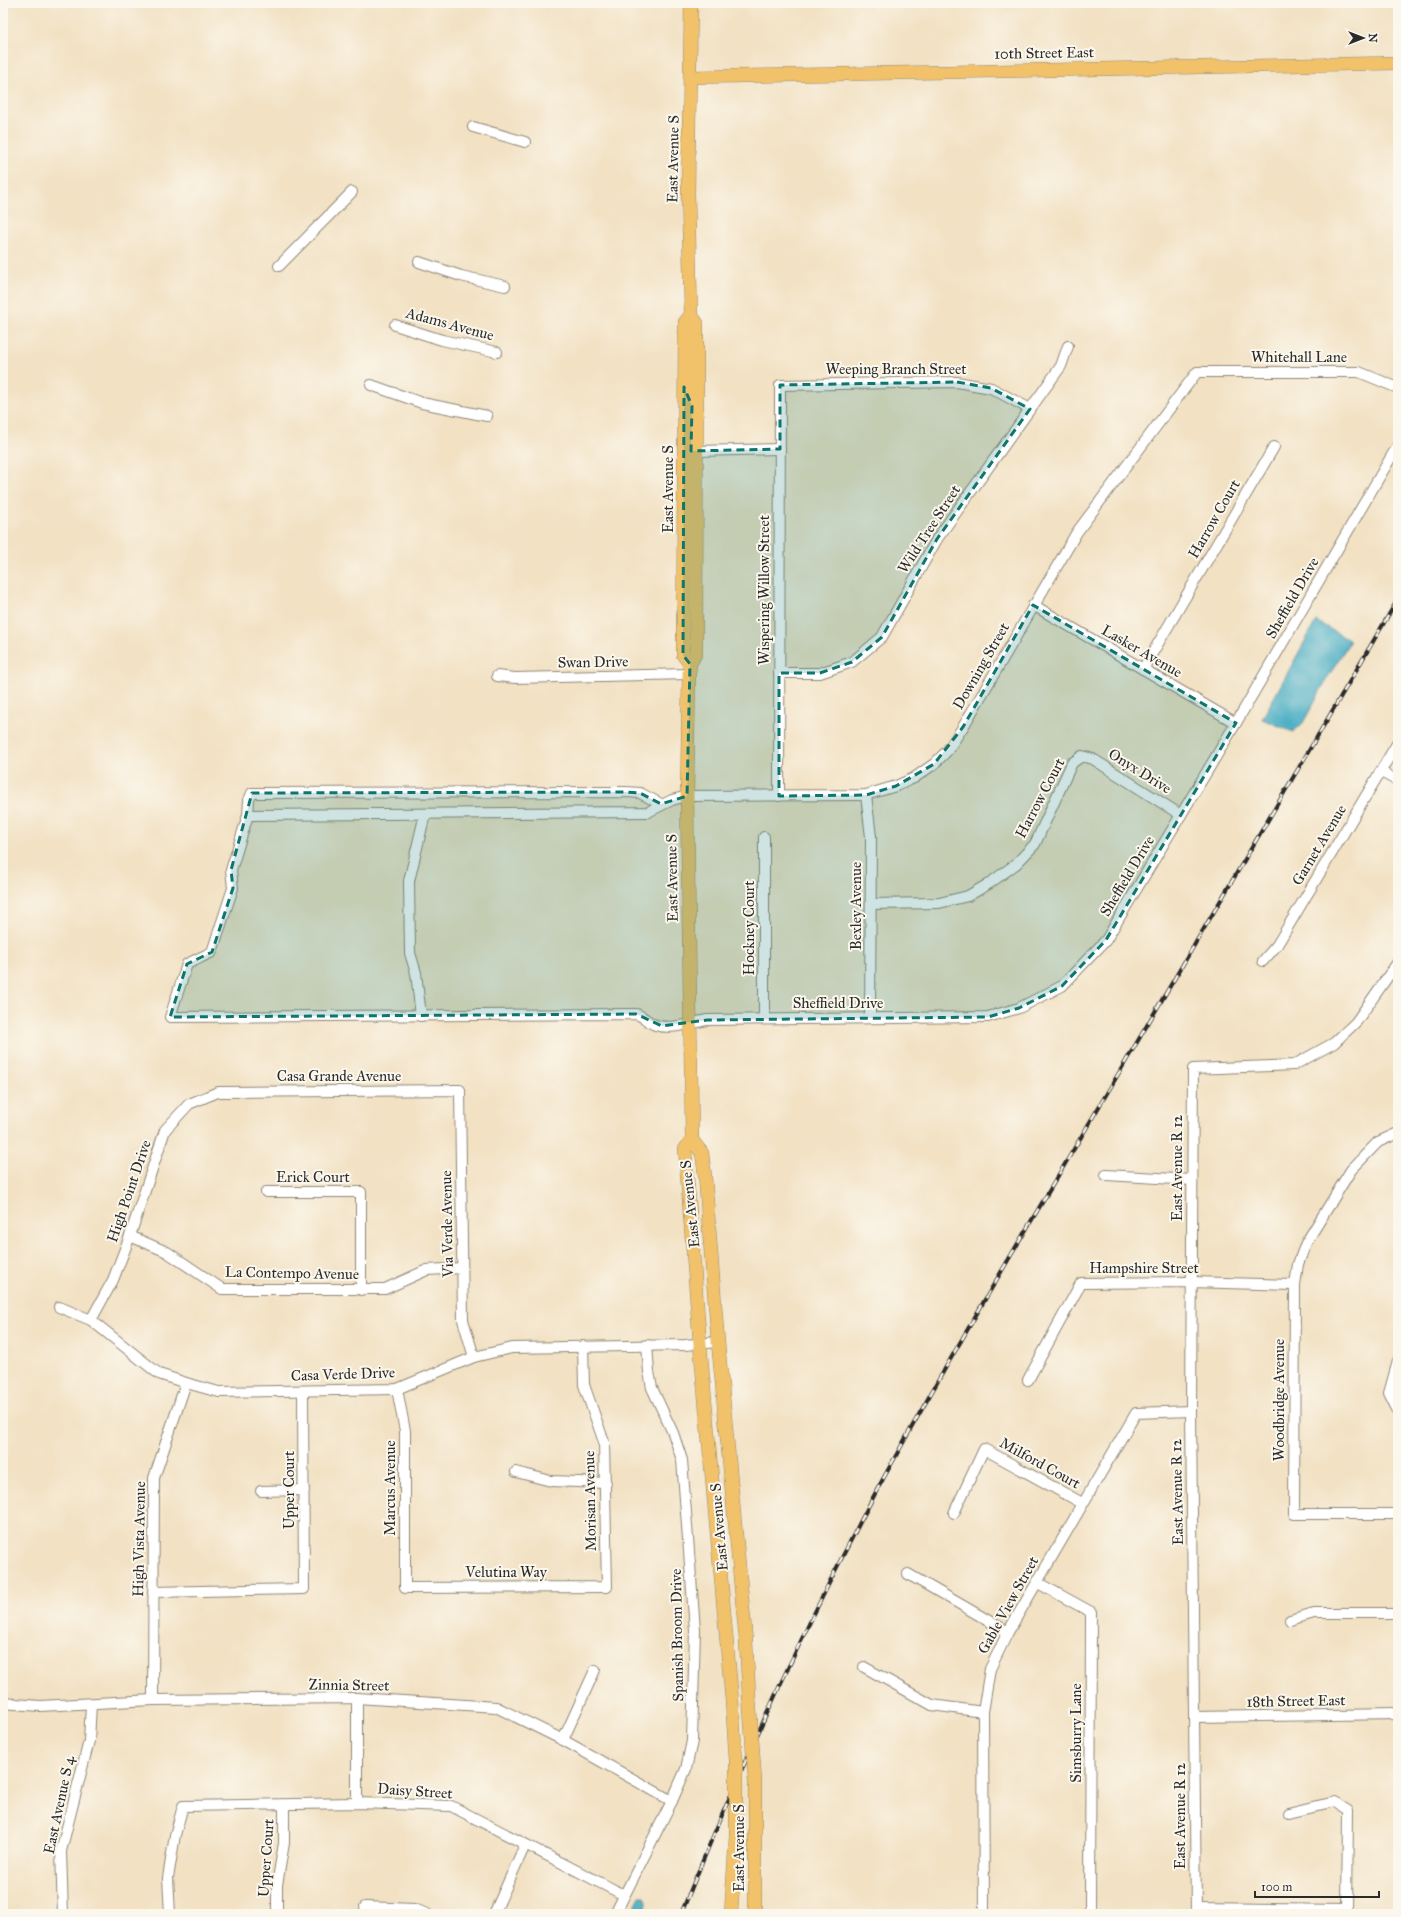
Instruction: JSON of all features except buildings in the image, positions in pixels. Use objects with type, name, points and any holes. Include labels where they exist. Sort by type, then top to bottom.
[{"type":"main road","name":"East Avenue S","points":[[691,3],[688,193],[691,315],[696,323],[697,450],[696,653],[690,669],[687,796],[689,1023],[692,1140],[702,1153],[705,1176],[718,1342],[746,1641],[755,1782],[755,1914]]},
{"type":"main road","name":"10th Street East","points":[[690,77],[1398,63]]},
{"type":"main road","name":"East Avenue S","points":[[690,669],[682,655],[685,322],[691,315]]},
{"type":"main road","name":"East Avenue S","points":[[692,1140],[685,1149],[700,1344],[736,1761],[736,1835],[731,1914]]},
{"type":"street","points":[[473,127],[525,142]]},
{"type":"street","points":[[279,266],[352,192]]},
{"type":"street","points":[[419,262],[461,276],[505,286]]},
{"type":"street","name":"Adams Avenue","points":[[395,325],[442,340],[497,352]]},
{"type":"street","name":"Wild Tree Street","points":[[779,673],[820,673],[852,662],[882,637],[937,539],[1060,366],[1068,346]]},
{"type":"street","name":"Whitehall Lane","points":[[1197,372],[1359,372],[1398,388]]},
{"type":"street","name":"Downing Street","points":[[248,815],[648,812],[661,804],[687,796],[866,795],[896,786],[914,778],[934,764],[947,751],[963,727],[1077,532],[1197,372]]},
{"type":"street","name":"Weeping Branch Street","points":[[780,385],[956,382],[991,388],[1030,409]]},
{"type":"street","name":"Wispering Willow Street","points":[[779,796],[780,385]]},
{"type":"street","points":[[371,386],[422,403],[487,416]]},
{"type":"street","points":[[684,387],[692,406],[692,448],[697,450],[780,449]]},
{"type":"street","name":"Sheffield Drive","points":[[248,815],[231,870],[233,888],[212,952],[187,964],[170,1017],[636,1014],[652,1023],[662,1026],[707,1020],[988,1017],[1019,1008],[1062,986],[1106,940],[1236,723],[1398,446]]},
{"type":"street","name":"Harrow Court","points":[[1143,669],[1274,447]]},
{"type":"street","name":"Lasker Avenue","points":[[1033,605],[1236,723]]},
{"type":"street","name":"Swan Drive","points":[[497,676],[515,678],[690,669]]},
{"type":"street","name":"Garnet Avenue","points":[[1262,961],[1277,945],[1398,742]]},
{"type":"street","name":"Harrow Court","points":[[871,904],[939,903],[968,896],[990,883],[1016,864],[1035,844],[1072,763],[1082,756]]},
{"type":"street","name":"Onyx Drive","points":[[1082,756],[1093,759],[1181,815]]},
{"type":"street","points":[[1381,772],[1398,781]]},
{"type":"street","points":[[248,815],[249,800],[252,793],[626,792],[640,794],[661,804]]},
{"type":"street","name":"Bexley Avenue","points":[[866,795],[871,837],[870,1018]]},
{"type":"street","points":[[421,1016],[416,973],[410,953],[409,881],[425,814]]},
{"type":"street","name":"Hockney Court","points":[[764,837],[764,1019]]},
{"type":"street","name":"East Avenue R 12","points":[[1196,1911],[1191,1411],[1193,1069],[1294,1065],[1334,1043],[1350,1027],[1398,962]]},
{"type":"street","name":"Casa Grande Avenue","points":[[218,1092],[460,1090]]},
{"type":"street","name":"Via Verde Avenue","points":[[460,1090],[463,1320],[474,1357]]},
{"type":"street","name":"High Point Drive","points":[[91,1320],[113,1280],[130,1236],[165,1130],[189,1104],[218,1092]]},
{"type":"street","name":"Woodbridge Avenue","points":[[1398,1133],[1378,1142],[1351,1170],[1306,1243],[1298,1264],[1295,1285],[1294,1514],[1398,1514]]},
{"type":"street","points":[[1106,1175],[1192,1180]]},
{"type":"street","name":"Erick Court","points":[[266,1192],[361,1192],[361,1290]]},
{"type":"street","name":"La Contempo Avenue","points":[[130,1236],[167,1252],[222,1289],[385,1289],[427,1270],[462,1268]]},
{"type":"street","name":"Hampshire Street","points":[[1028,1380],[1081,1283],[1191,1282],[1295,1285]]},
{"type":"street","name":"Casa Verde Drive","points":[[59,1307],[91,1320],[159,1374],[219,1392],[397,1389],[474,1357],[512,1348],[700,1344],[718,1342]]},
{"type":"street","name":"Spanish Broom Drive","points":[[615,1914],[672,1801],[686,1769],[692,1740],[695,1630],[682,1460],[673,1433],[652,1388],[647,1345]]},
{"type":"street","name":"Morisan Avenue","points":[[583,1346],[584,1385],[604,1442],[607,1587]]},
{"type":"street","points":[[1398,1361],[1389,1393],[1398,1411]]},
{"type":"street","name":"High Vista Avenue","points":[[153,1700],[154,1478],[186,1383]]},
{"type":"street","name":"Marcus Avenue","points":[[397,1389],[405,1431],[405,1588]]},
{"type":"street","name":"Upper Court","points":[[153,1592],[304,1589],[303,1391]]},
{"type":"street","name":"Gable View Street","points":[[984,1914],[983,1712],[990,1669],[1008,1632],[1038,1583],[1082,1503],[1136,1413],[1191,1411]]},
{"type":"street","name":"Milford Court","points":[[954,1513],[984,1449],[1082,1503]]},
{"type":"street","points":[[516,1472],[551,1481],[606,1482]]},
{"type":"street","points":[[261,1491],[304,1490]]},
{"type":"street","points":[[908,1574],[1008,1632]]},
{"type":"street","name":"Simsburry Lane","points":[[1038,1583],[1091,1612],[1090,1914]]},
{"type":"street","name":"Velutina Way","points":[[405,1588],[607,1587]]},
{"type":"street","points":[[1290,1620],[1314,1613],[1398,1613]]},
{"type":"street","points":[[864,1667],[932,1705],[983,1712]]},
{"type":"street","points":[[563,1740],[595,1670]]},
{"type":"street","points":[[357,1698],[357,1802]]},
{"type":"street","name":"Zinnia Street","points":[[3,1703],[40,1706],[153,1700],[357,1698],[496,1707],[563,1740],[672,1801]]},
{"type":"street","name":"East Avenue S 4","points":[[63,1914],[62,1851],[89,1741],[91,1704]]},
{"type":"street","name":"18th Street East","points":[[1194,1717],[1398,1714]]},
{"type":"street","name":"Daisy Street","points":[[170,1914],[168,1878],[175,1835],[182,1806],[284,1805],[357,1802],[452,1806],[624,1895]]},
{"type":"street","points":[[1196,1911],[1347,1911],[1348,1811],[1334,1802],[1289,1813]]},
{"type":"street","name":"Upper Court","points":[[277,1914],[277,1885],[284,1843],[284,1805]]},
{"type":"street","points":[[494,1914],[525,1845]]},
{"type":"street","points":[[365,1907],[414,1910],[427,1914]]},
{"type":"highlighted area","points":[[957,382],[991,388],[1030,409],[937,539],[882,637],[852,662],[820,673],[779,673],[779,796],[866,795],[896,786],[934,764],[963,727],[1033,605],[1236,723],[1106,940],[1062,986],[1019,1008],[988,1017],[707,1020],[662,1026],[636,1014],[170,1017],[187,964],[212,952],[233,888],[231,870],[252,793],[640,793],[661,804],[687,796],[690,664],[683,655],[684,387],[692,406],[691,451],[780,449],[780,385]]},
{"type":"water","points":[[1316,621],[1349,640],[1349,643],[1328,677],[1303,723],[1293,732],[1262,719]]},
{"type":"water","points":[[640,1896],[644,1896],[647,1901],[646,1914],[631,1914]]},
{"type":"railway","points":[[681,1914],[773,1699],[798,1646],[877,1490],[987,1297],[1398,599]]}]
